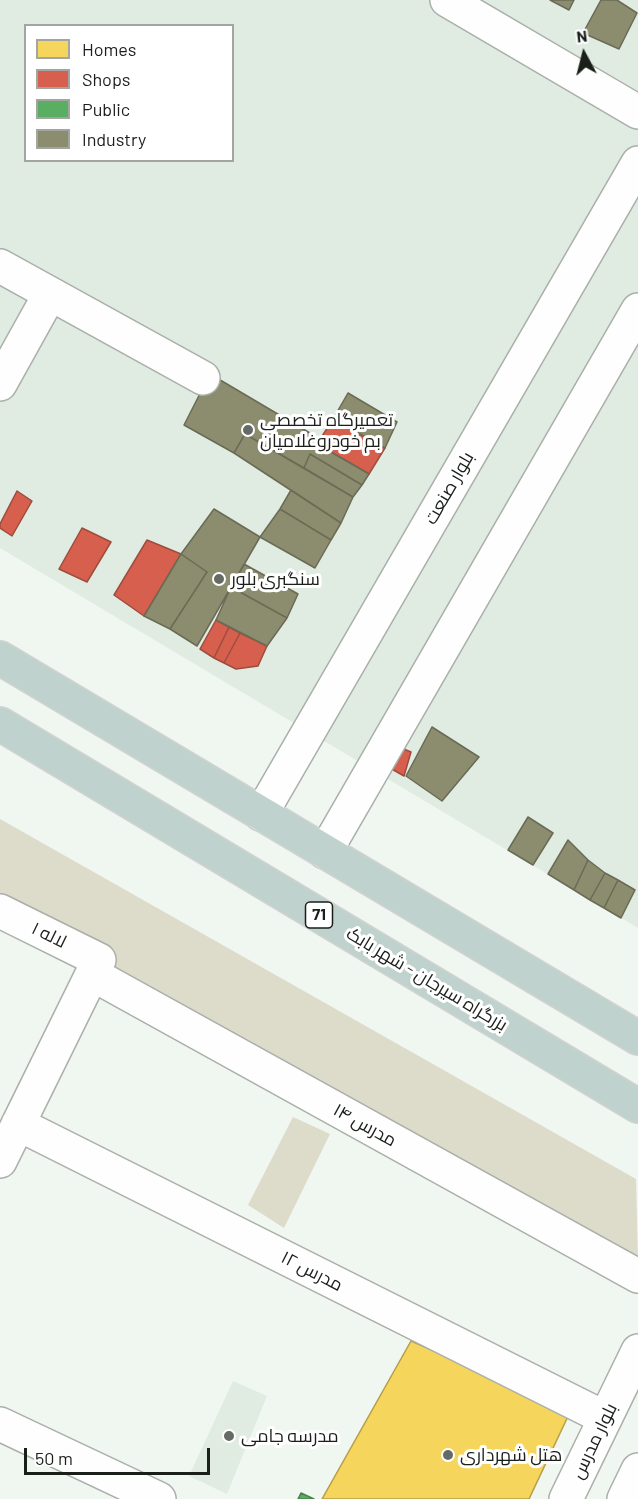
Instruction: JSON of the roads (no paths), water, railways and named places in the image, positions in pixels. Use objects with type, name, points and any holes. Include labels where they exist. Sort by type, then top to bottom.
[{"type":"highway","points":[[0,658],[638,1038]]},
{"type":"highway","name":"بزرگراه سیرجان - شهر بابک","points":[[0,723],[638,1106]]},
{"type":"street","points":[[447,0],[638,112]]},
{"type":"street","name":"بلوار صنعت","points":[[261,814],[638,162]]},
{"type":"street","points":[[0,266],[203,378]]},
{"type":"street","points":[[0,384],[50,294]]},
{"type":"street","points":[[325,852],[638,310]]},
{"type":"street","name":"لاله ۱","points":[[0,911],[95,967]]},
{"type":"street","points":[[0,1161],[95,967]]},
{"type":"street","name":"مدرس ۱۴","points":[[95,967],[638,1276]]},
{"type":"street","name":"مدرس ۱۲","points":[[18,1124],[605,1418]]},
{"type":"street","name":"بلوار مدرس","points":[[566,1499],[638,1351]]},
{"type":"street","points":[[0,1424],[159,1499]]},
{"type":"street","points":[[624,1499],[638,1470]]},
{"type":"place","name":"تعمیرگاه تخصصی بم خودروغلامیان","points":[[248,430]]},
{"type":"place","name":"سنگبری بلور","points":[[219,579]]},
{"type":"place","name":"مدرسه جامی","points":[[229,1436]]},
{"type":"place","name":"هتل شهرداری","points":[[448,1455]]}]
